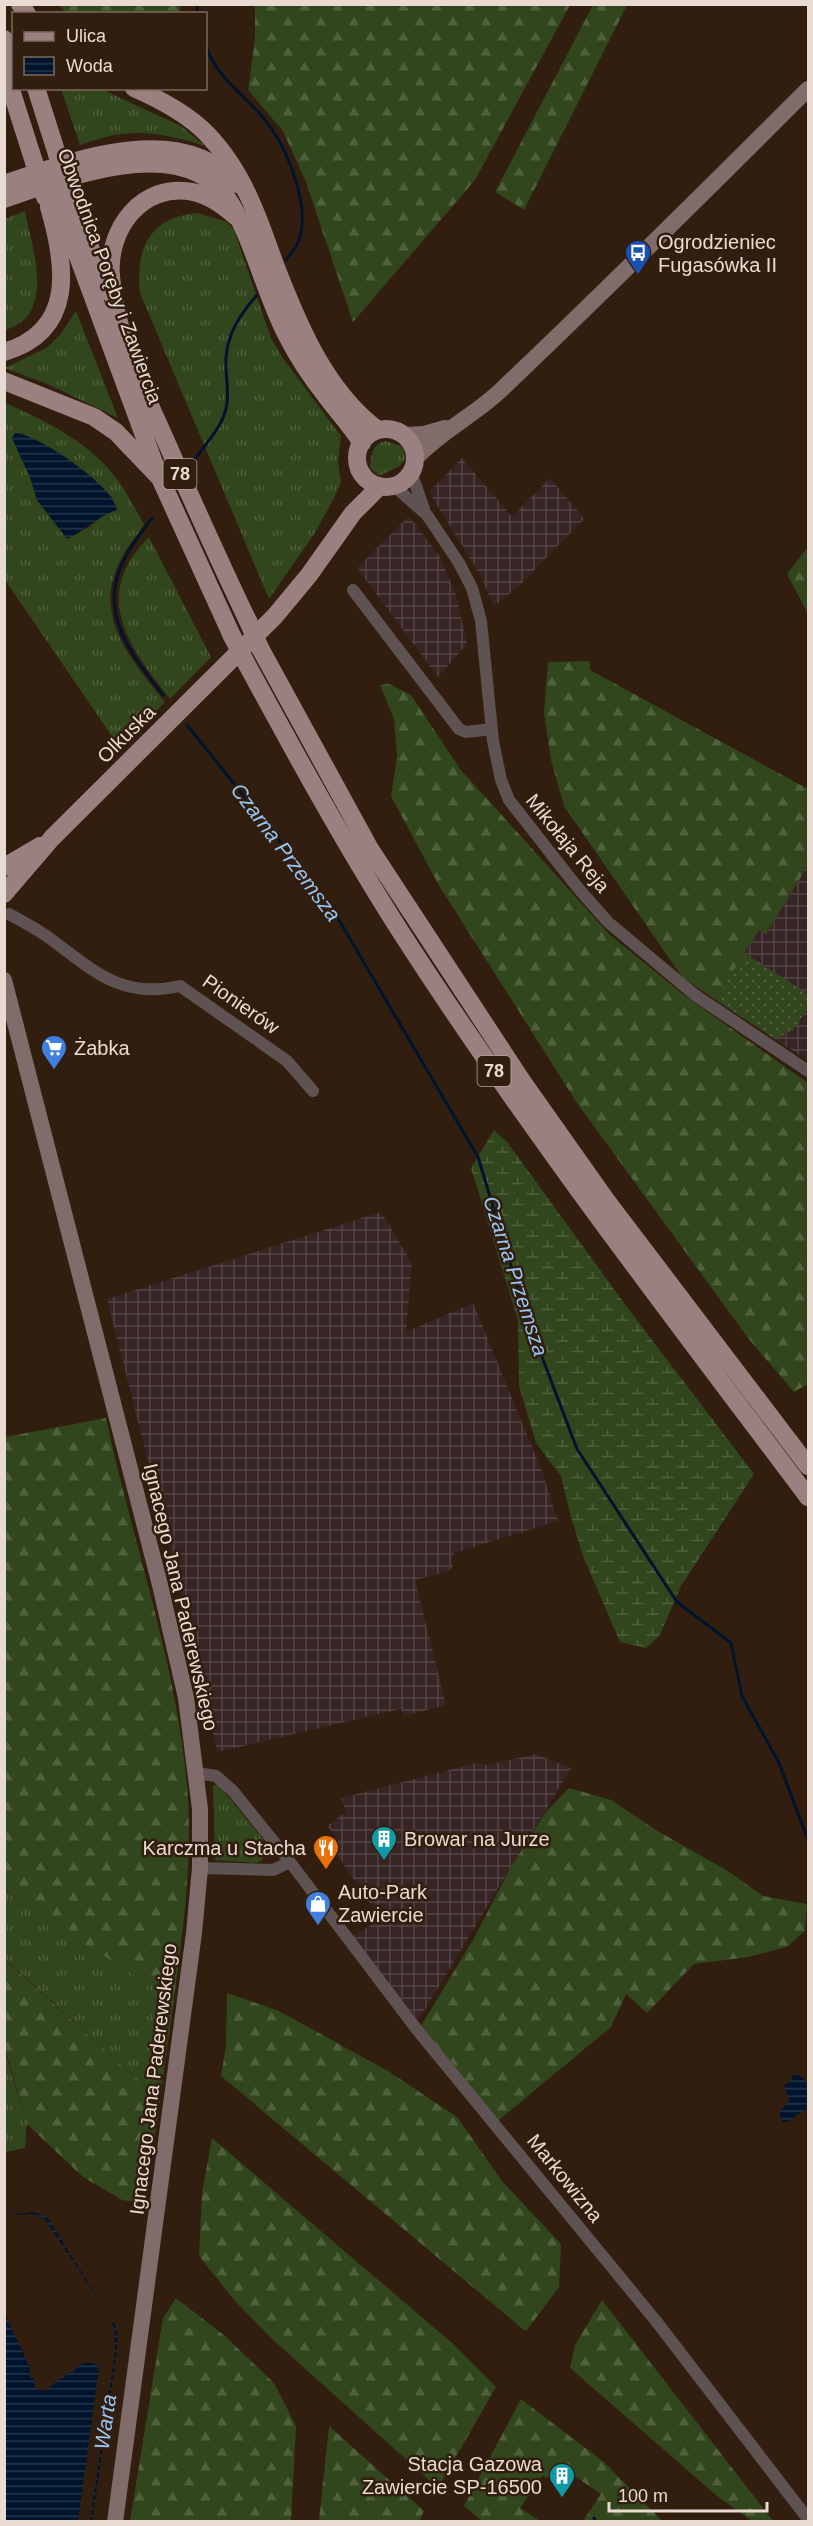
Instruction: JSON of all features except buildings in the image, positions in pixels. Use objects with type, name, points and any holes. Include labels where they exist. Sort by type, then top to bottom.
[{"type":"main road","points":[[4,39],[12,63]]},
{"type":"main road","points":[[4,68],[12,86]]},
{"type":"main road","points":[[341,529],[367,498],[387,486],[403,482],[413,465],[436,438],[490,401],[808,89]]},
{"type":"main road","points":[[4,352],[20,347],[36,338],[50,324],[59,302],[56,194],[45,159],[14,90]]},
{"type":"main road","name":"Obwodnica Poręby i Zawiercia","points":[[21,90],[56,194],[160,478]]},
{"type":"main road","name":"Obwodnica Poręby i Zawiercia","points":[[36,90],[45,159]]},
{"type":"main road","points":[[138,90],[182,114],[205,132],[233,167],[253,207],[315,354],[334,386],[355,411],[378,430]]},
{"type":"main road","points":[[4,184],[100,154],[140,149],[169,150],[207,161],[224,171],[236,181],[253,207]]},
{"type":"main road","points":[[4,199],[75,175],[105,168],[138,164],[162,165],[201,174],[215,184],[230,201],[287,335],[325,395],[362,443]]},
{"type":"main road","points":[[118,324],[111,276],[111,252],[122,222],[136,207],[155,197],[171,192],[186,191],[215,200],[240,220]]},
{"type":"main road","name":"Obwodnica Poręby i Zawiercia","points":[[56,194],[118,324]]},
{"type":"main road","name":"78","points":[[118,324],[160,428],[255,625],[260,648],[370,849],[522,1081],[606,1200],[808,1466]]},
{"type":"main road","points":[[4,381],[94,417],[116,432],[160,478]]},
{"type":"main road","points":[[404,435],[424,434],[454,425]]},
{"type":"main road","points":[[387,486],[367,480],[362,474],[358,454],[367,437],[378,430],[393,429],[404,435],[414,448],[413,465]]},
{"type":"main road","points":[[341,529],[358,491],[362,474]]},
{"type":"main road","name":"78","points":[[160,478],[232,636],[238,661],[401,933],[544,1143],[805,1492]]},
{"type":"main road","name":"Olkuska","points":[[4,894],[52,838],[238,661],[255,625],[309,575],[341,529]]},
{"type":"main road","name":"Olkuska","points":[[5,866],[52,838]]},
{"type":"main road","name":"Ignacego Jana Paderewskiego","points":[[4,980],[178,1662],[197,1773],[200,1868],[194,1933],[115,2522]]},
{"type":"street","name":"Mikołaja Reja","points":[[413,465],[427,515],[459,564],[477,603],[487,666],[492,729],[501,780],[509,800],[578,888],[608,922],[695,995],[808,1071]]},
{"type":"street","name":"Mikołaja Reja","points":[[387,486],[427,515]]},
{"type":"street","points":[[353,590],[459,729],[466,732],[492,729]]},
{"type":"street","name":"Pionierów","points":[[9,914],[51,939],[95,973],[112,982],[139,990],[161,990],[180,986],[287,1061],[313,1091]]},
{"type":"street","name":"Markowizna","points":[[197,1773],[210,1774],[222,1780],[290,1862],[418,2031],[656,2321],[735,2427],[808,2519]]},
{"type":"street","points":[[200,1868],[273,1870],[290,1862]]},
{"type":"shaded area","points":[[462,458],[512,517],[550,478],[584,519],[519,586],[494,606],[479,573],[429,492]]},
{"type":"shaded area","points":[[409,516],[440,557],[456,595],[467,644],[438,677],[357,568]]},
{"type":"shaded area","points":[[808,865],[808,1061],[716,1000],[759,930],[766,934]]},
{"type":"shaded area","points":[[381,1212],[412,1263],[406,1332],[473,1303],[542,1471],[558,1521],[454,1553],[451,1559],[453,1566],[449,1571],[415,1580],[446,1705],[404,1716],[401,1709],[217,1752],[195,1648],[107,1299]]},
{"type":"shaded area","points":[[536,1754],[571,1768],[418,2021],[353,1936],[381,1919],[329,1843],[336,1837],[327,1826],[346,1812],[341,1798],[476,1763],[486,1765]]},
{"type":"green space","points":[[59,5],[180,5],[180,12],[65,12]]},
{"type":"green space","points":[[255,5],[570,5],[475,180],[353,322],[306,182],[283,131],[248,90],[255,39]]},
{"type":"green space","points":[[593,5],[627,5],[524,210],[495,192]]},
{"type":"green space","points":[[61,90],[103,90],[181,126],[205,146],[172,137],[143,133],[114,135],[80,145]]},
{"type":"green space","points":[[25,211],[35,261],[36,296],[31,311],[21,322],[5,330],[5,219]]},
{"type":"green space","points":[[197,213],[227,222],[234,230],[271,338],[282,357],[341,436],[338,461],[341,482],[334,498],[315,533],[269,599],[140,293],[140,262],[149,238],[157,228],[168,221]]},
{"type":"green space","points":[[76,311],[118,418],[52,386],[5,368],[46,348],[60,335]]},
{"type":"green space","points":[[4,402],[70,436],[99,459],[123,488],[144,524],[121,559],[113,580],[110,599],[119,636],[128,653],[165,702],[120,748],[5,580]],"holes":[[[21,433],[81,469],[112,497],[105,512],[95,523],[67,538],[37,500],[30,477],[12,438]]]},
{"type":"green space","points":[[386,441],[403,447],[405,459],[400,466],[379,476],[370,468],[372,455],[377,445]]},
{"type":"green space","points":[[149,537],[211,657],[170,699],[141,660],[130,640],[122,620],[119,600],[122,580],[131,559]]},
{"type":"green space","points":[[808,547],[808,614],[787,574]]},
{"type":"green space","points":[[590,661],[590,670],[808,789],[808,865],[766,934],[759,930],[716,1000],[682,977],[564,806],[551,760],[544,712],[548,662]]},
{"type":"green space","points":[[389,684],[411,695],[460,769],[610,935],[684,995],[808,1083],[808,1384],[794,1392],[748,1338],[577,1103],[438,884],[391,796],[397,756],[394,719],[380,685]]},
{"type":"green space","points":[[744,953],[808,994],[808,1008],[793,1030],[778,1038],[772,1037],[716,1000]]},
{"type":"green space","points":[[494,1130],[507,1142],[630,1311],[754,1474],[681,1586],[660,1635],[646,1648],[620,1642],[583,1556],[561,1476],[536,1443],[519,1386],[518,1320],[471,1168]]},
{"type":"green space","points":[[106,1418],[163,1647],[181,1739],[187,1786],[188,1863],[175,1991],[162,1991],[136,1976],[24,1906],[5,1888],[5,1437]]},
{"type":"green space","points":[[213,1785],[219,1785],[263,1839],[265,1855],[261,1861],[256,1863],[215,1860]]},
{"type":"green space","points":[[569,1788],[611,1800],[656,1830],[728,1871],[763,1896],[807,1904],[805,1931],[787,1947],[749,1957],[694,1964],[647,2013],[626,1994],[611,2027],[499,2120],[491,2117],[418,2031],[474,1938],[511,1867],[545,1813]]},
{"type":"green space","points":[[4,1888],[25,1906],[136,1976],[162,1991],[175,1991],[157,2121],[147,2088],[5,1959]]},
{"type":"green space","points":[[4,1959],[147,2088],[157,2121],[147,2192],[144,2199],[137,2202],[122,2200],[83,2177],[27,2124],[5,2049]]},
{"type":"green space","points":[[227,1993],[279,2011],[388,2071],[457,2117],[502,2181],[561,2244],[559,2287],[527,2330],[524,2330],[221,2076],[226,2046]]},
{"type":"green space","points":[[4,2049],[27,2124],[25,2148],[5,2152]]},
{"type":"green space","points":[[212,2138],[452,2343],[496,2387],[438,2488],[272,2339],[234,2300],[199,2256],[202,2193]]},
{"type":"green space","points":[[176,2298],[225,2336],[274,2383],[296,2426],[291,2521],[130,2521],[163,2318]]},
{"type":"green space","points":[[602,2300],[773,2521],[752,2521],[717,2496],[570,2368],[575,2345]]},
{"type":"green space","points":[[521,2399],[605,2463],[662,2521],[583,2521],[601,2494],[557,2464],[551,2478],[542,2476],[520,2508],[540,2521],[482,2521],[464,2506]]},
{"type":"green space","points":[[329,2426],[424,2511],[419,2521],[319,2521]]},
{"type":"water","points":[[15,433],[40,442],[74,463],[103,488],[117,510],[67,539],[37,500],[30,477],[12,438]]},
{"type":"water","points":[[796,2074],[807,2084],[808,2108],[787,2122],[783,2122],[780,2112],[789,2100],[784,2085]]},
{"type":"water","points":[[32,2212],[44,2215],[49,2220],[108,2314],[44,2218],[31,2214],[5,2216]]},
{"type":"water","points":[[4,2312],[30,2368],[30,2378],[34,2378],[35,2388],[45,2391],[61,2378],[63,2379],[69,2371],[73,2373],[82,2364],[96,2364],[99,2368],[78,2521],[5,2521]]},
{"type":"water","name":"Warta","points":[[114,2322],[118,2334],[117,2350],[92,2521],[90,2521],[115,2352],[115,2333],[112,2323]]},
{"type":"waterway","name":"Czarna Przemsza","points":[[197,4],[198,12]]},
{"type":"waterway","name":"Czarna Przemsza","points":[[207,49],[218,70],[271,128],[296,180],[300,195],[302,224],[298,243],[286,260]]},
{"type":"waterway","name":"Czarna Przemsza","points":[[195,459],[215,432],[226,411],[226,357],[229,339],[240,317],[256,296]]},
{"type":"waterway","name":"Czarna Przemsza","points":[[152,518],[126,556],[117,576],[114,595],[121,631],[129,648],[163,695]]},
{"type":"waterway","name":"Czarna Przemsza","points":[[187,725],[329,903],[478,1157],[525,1312],[577,1449],[677,1602],[731,1643],[742,1696],[779,1763],[808,1840]]},
{"type":"waterway","points":[[594,2518],[596,2522]]},
{"type":"place","name":"Ogrodzieniec Fugasówka II","points":[[638,276]]},
{"type":"place","name":"Żabka","points":[[54,1071]]},
{"type":"place","name":"Browar na Jurze","points":[[384,1862]]},
{"type":"place","name":"Karczma u Stacha","points":[[326,1871]]},
{"type":"place","name":"Auto-Park Zawiercie","points":[[318,1927]]},
{"type":"place","name":"Stacja Gazowa Zawiercie SP-16500","points":[[562,2499]]}]
